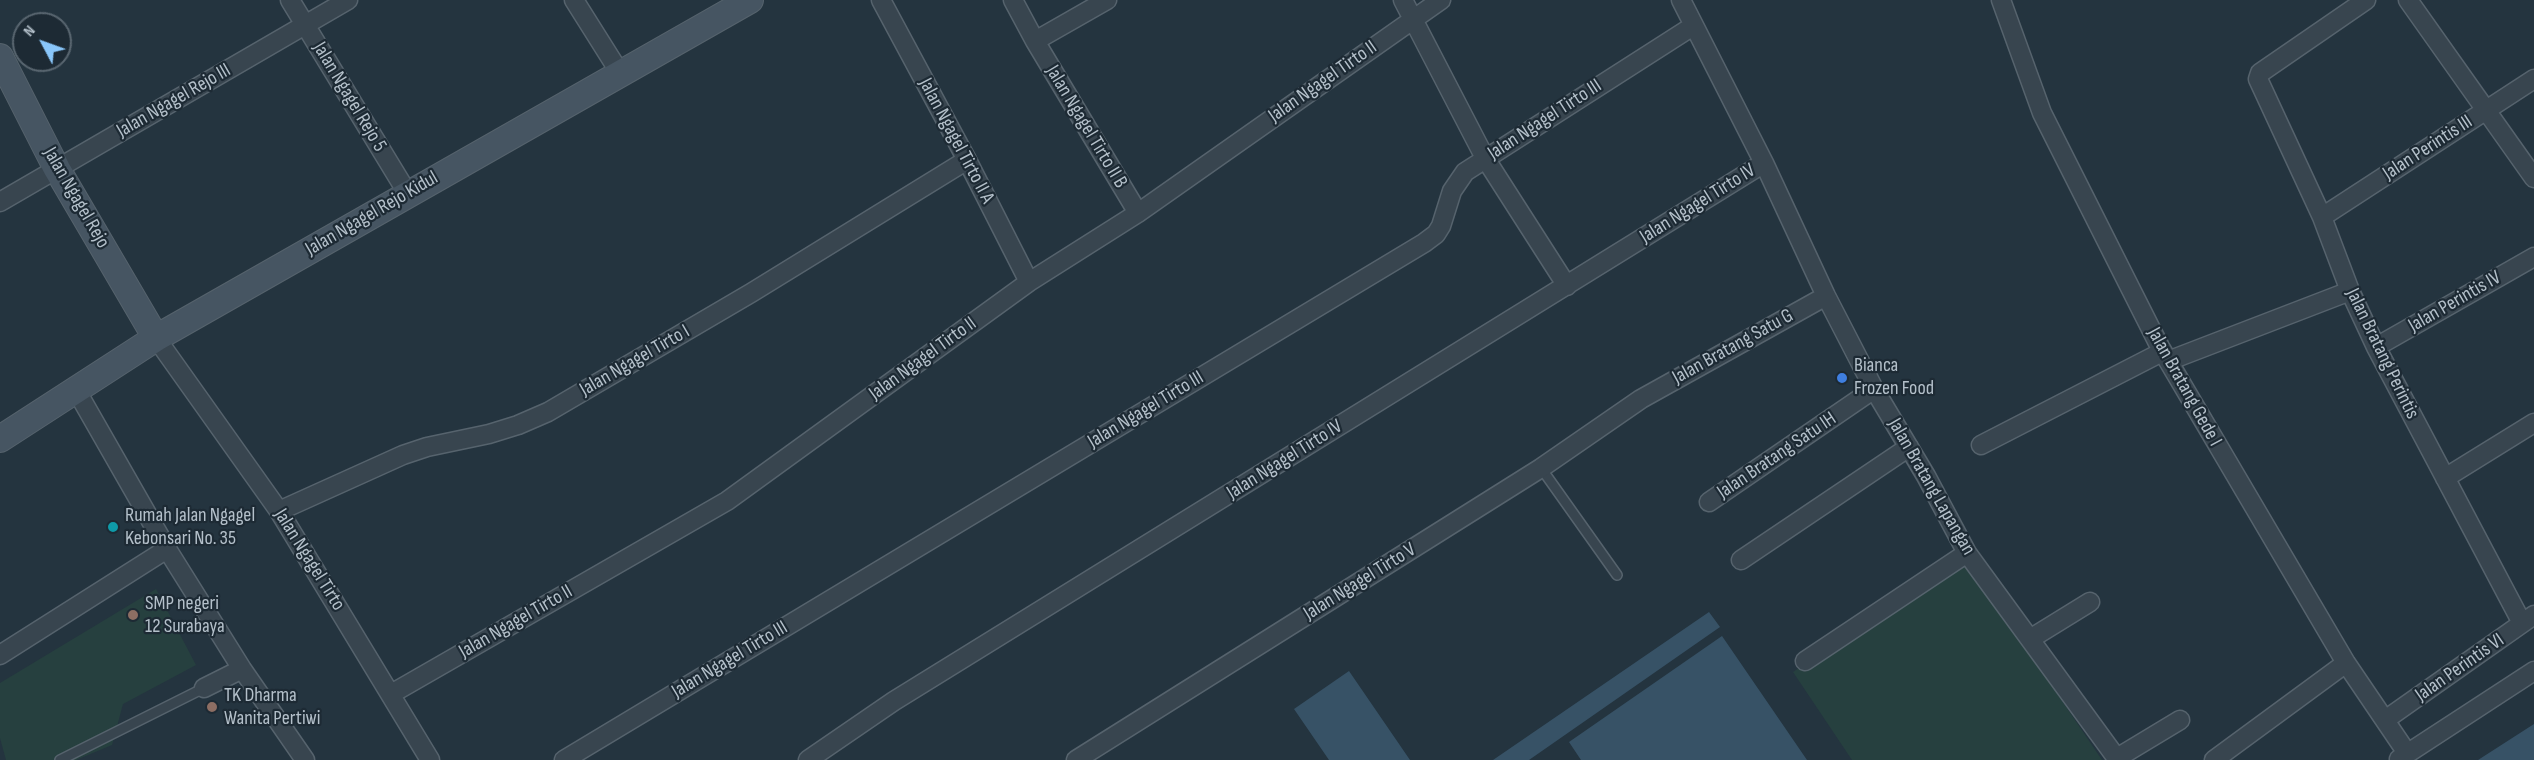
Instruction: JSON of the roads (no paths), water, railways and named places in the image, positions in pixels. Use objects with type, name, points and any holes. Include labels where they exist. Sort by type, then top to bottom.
[{"type":"main road","name":"Jalan Ngagel Rejo Kidul","points":[[0,439],[75,388],[156,338],[750,0]]},
{"type":"main road","name":"Jalan Ngagel Rejo","points":[[0,57],[57,169],[156,338]]},
{"type":"street","name":"Jalan Ngagel Rejo 5","points":[[290,0],[408,194]]},
{"type":"street","name":"Jalan Ngagel Rejo III","points":[[0,202],[348,0]]},
{"type":"street","points":[[574,0],[620,73]]},
{"type":"street","name":"Jalan Ngagel Tirto II A","points":[[881,0],[1029,282]]},
{"type":"street","name":"Jalan Ngagel Tirto II B","points":[[1013,0],[1138,213]]},
{"type":"street","points":[[1035,41],[1107,0]]},
{"type":"street","points":[[1403,0],[1485,158],[1567,286]]},
{"type":"street","name":"Jalan Ngagel Tirto II","points":[[391,694],[727,501],[1029,282],[1138,213],[1441,0]]},
{"type":"street","name":"Jalan Bratang Lapangan","points":[[1682,0],[1692,26],[1764,163],[1826,296],[1874,389],[1909,447],[1967,553],[2117,759]]},
{"type":"street","name":"Jalan Bratang Gede I","points":[[2001,0],[2042,113],[2165,356],[2346,663],[2385,720],[2402,757]]},
{"type":"street","name":"Jalan Bratang Perintis","points":[[2366,0],[2258,76],[2322,217],[2350,291],[2376,347],[2445,478],[2528,619]]},
{"type":"street","points":[[2408,0],[2534,178]]},
{"type":"street","name":"Jalan Ngagel Tirto III","points":[[564,760],[1424,243],[1436,234],[1441,226],[1456,183],[1466,171],[1692,26]]},
{"type":"street","name":"Jalan Perintis III","points":[[2322,217],[2534,79]]},
{"type":"street","name":"Jalan Ngagel Tirto I","points":[[279,511],[403,455],[428,447],[489,434],[548,412],[752,293],[967,160]]},
{"type":"street","name":"Jalan Ngagel Tirto IV","points":[[808,760],[894,701],[1764,163]]},
{"type":"street","name":"Jalan Perintis IV","points":[[2376,347],[2534,257]]},
{"type":"street","points":[[1981,445],[2165,356],[2350,291]]},
{"type":"street","name":"Jalan Bratang Satu G","points":[[1641,399],[1826,296]]},
{"type":"street","name":"Jalan Ngagel Tirto","points":[[156,338],[279,511],[430,760]]},
{"type":"street","points":[[75,388],[167,549],[242,669],[305,760]]},
{"type":"street","name":"Jalan Bratang Satu IH","points":[[1709,502],[1874,389]]},
{"type":"street","name":"Jalan Ngagel Tirto V","points":[[1079,759],[1541,468],[1641,399]]},
{"type":"street","points":[[2445,478],[2534,423]]},
{"type":"street","points":[[1741,560],[1909,447]]},
{"type":"street","points":[[0,655],[167,549]]},
{"type":"street","points":[[1805,661],[1967,553]]},
{"type":"street","points":[[2030,639],[2090,602]]},
{"type":"street","name":"Jalan Perintis VI","points":[[2385,720],[2528,619]]},
{"type":"street","points":[[2214,760],[2273,714],[2346,663]]},
{"type":"street","points":[[204,688],[242,669]]},
{"type":"street","points":[[2402,757],[2534,671]]},
{"type":"street","points":[[2117,759],[2180,720]]},
{"type":"lane","points":[[1541,468],[1617,575]]},
{"type":"lane","points":[[60,760],[204,688]]},
{"type":"water","points":[[1709,612],[1720,627],[1529,760],[1493,760]]},
{"type":"water","points":[[1722,636],[1807,760],[1581,760],[1569,742]]},
{"type":"water","points":[[1349,671],[1410,760],[1329,760],[1294,709]]},
{"type":"water","points":[[2534,724],[2534,760],[2478,760]]},
{"type":"place","name":"Bianca Frozen Food","points":[[1842,378]]},
{"type":"place","name":"Rumah Jalan Ngagel Kebonsari No. 35","points":[[113,527]]},
{"type":"place","name":"SMP negeri 12 Surabaya","points":[[133,615]]},
{"type":"place","name":"TK Dharma Wanita Pertiwi","points":[[212,707]]}]
